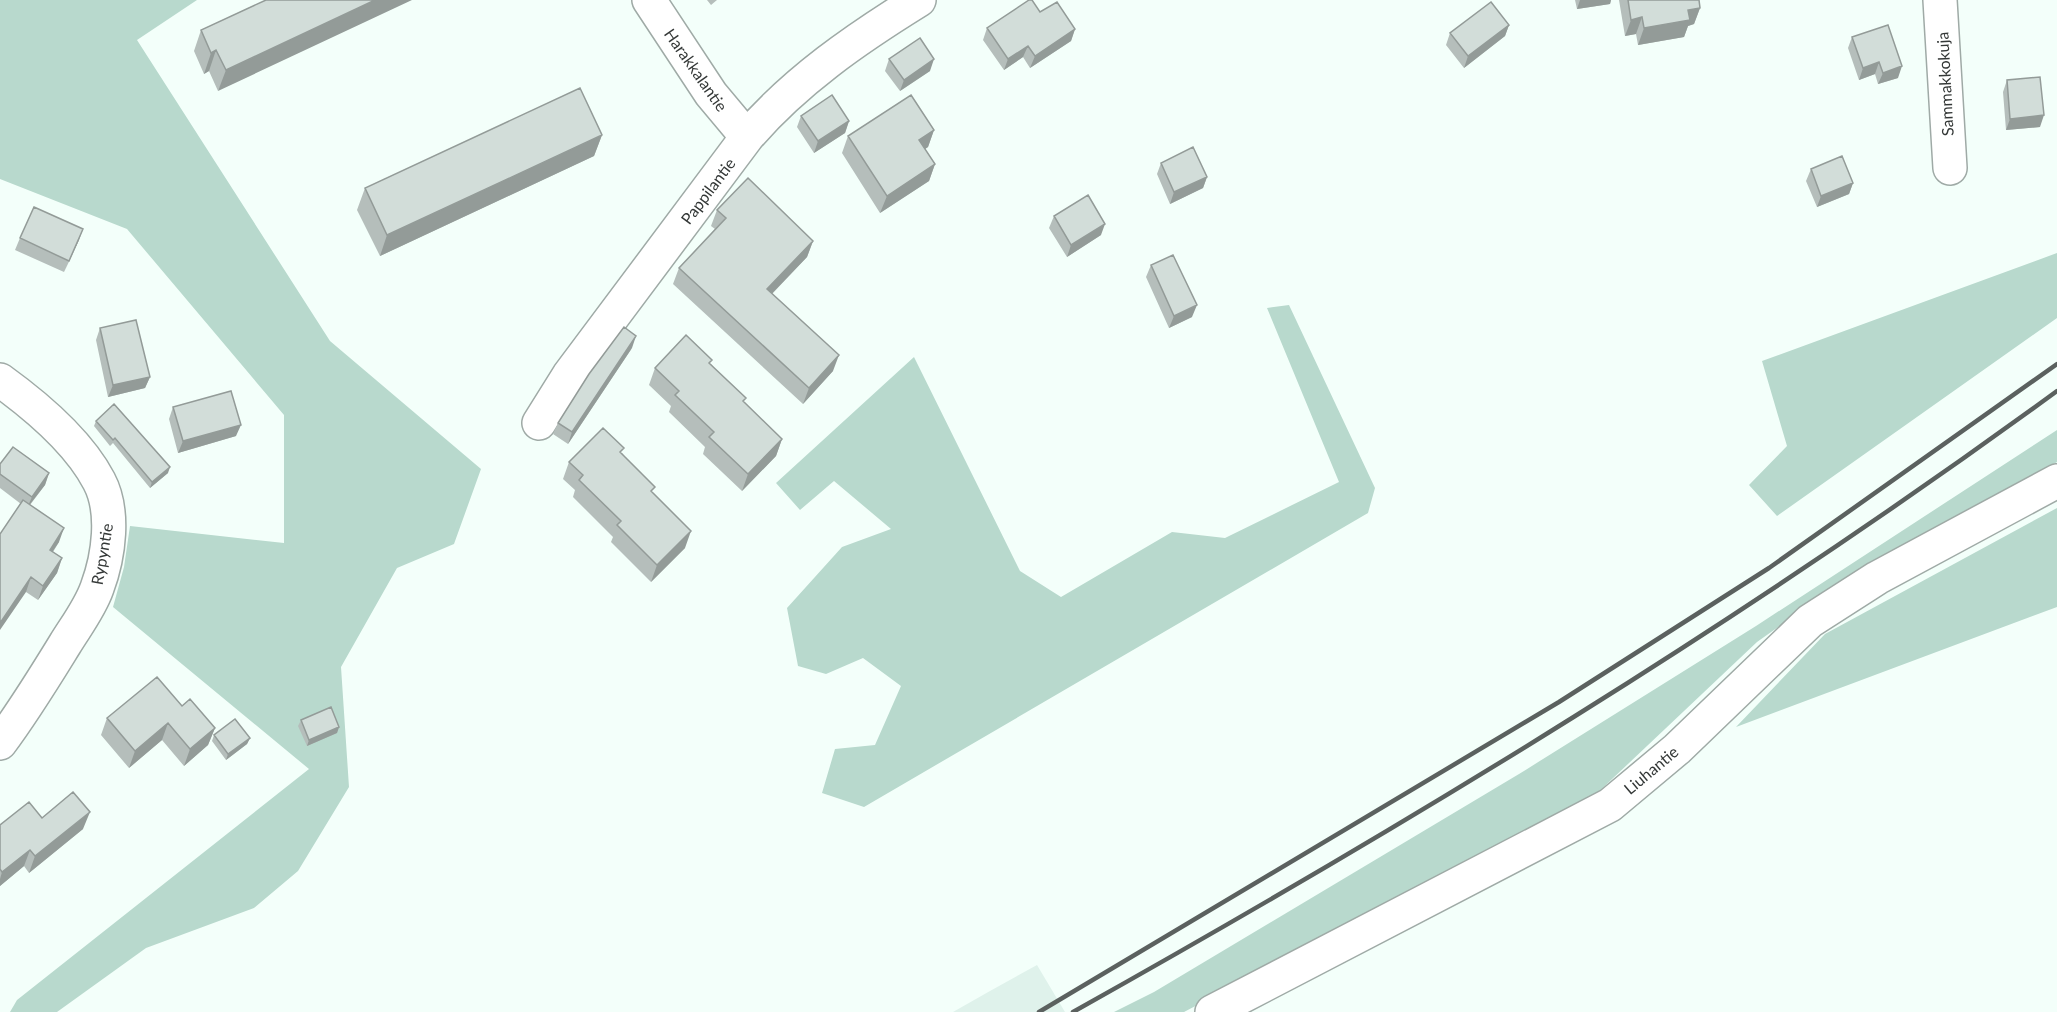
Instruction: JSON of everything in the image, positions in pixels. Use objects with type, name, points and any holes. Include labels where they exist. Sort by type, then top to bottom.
[{"type":"street","name":"Harakkalantie","points":[[649,0],[711,94],[747,137]]},
{"type":"street","name":"Pappilantie","points":[[539,423],[569,375],[747,137],[770,110],[874,28],[919,0]]},
{"type":"street","name":"Sammakkokuja","points":[[1940,0],[1950,168]]},
{"type":"street","name":"Rypyntie","points":[[0,380],[20,395],[80,452],[100,482],[109,511],[103,563],[97,588],[25,710],[0,743]]},
{"type":"street","name":"Liuhantie","points":[[1212,1012],[1610,805],[1677,750],[1810,621],[1877,578],[2057,481]]},
{"type":"shaded area","points":[[1037,965],[1065,1012],[953,1012],[990,991]]},
{"type":"green space","points":[[0,0],[197,0],[137,40],[330,341],[481,469],[454,544],[397,568],[341,667],[349,787],[298,871],[254,908],[146,948],[57,1012],[10,1012],[17,1000],[309,769],[113,607],[124,567],[130,526],[284,543],[284,415],[127,229],[0,179]]},
{"type":"green space","points":[[2057,253],[2057,318],[1777,516],[1749,485],[1787,446],[1762,361]]},
{"type":"green space","points":[[1289,305],[1375,488],[1368,513],[864,807],[822,793],[835,749],[875,745],[901,686],[863,658],[826,674],[798,666],[787,608],[842,547],[891,529],[834,481],[800,510],[776,483],[914,357],[1020,571],[1061,597],[1172,532],[1225,538],[1339,482],[1267,308]]},
{"type":"green space","points":[[2057,430],[2057,462],[1894,558],[1822,596],[1757,642],[1592,798],[1184,1012],[1114,1012],[1154,992],[1519,774],[1756,626]]},
{"type":"green space","points":[[2057,508],[2057,607],[1736,727],[1825,634]]},
{"type":"building","points":[[266,0],[375,0],[226,70],[216,50],[211,53],[201,30]]},
{"type":"building","points":[[1032,0],[1040,12],[1057,2],[1075,29],[1035,56],[1028,46],[1008,59],[987,28]]},
{"type":"building","points":[[1628,0],[1699,0],[1700,8],[1688,10],[1690,20],[1644,28],[1642,17],[1631,20]]},
{"type":"building","points":[[1491,2],[1509,25],[1468,56],[1450,33]]},
{"type":"building","points":[[1888,25],[1902,66],[1883,73],[1879,62],[1863,68],[1852,37]]},
{"type":"building","points":[[920,38],[934,59],[904,80],[889,59]]},
{"type":"building","points":[[2040,77],[2044,115],[2010,119],[2007,80]]},
{"type":"building","points":[[580,88],[602,135],[387,235],[365,188]]},
{"type":"building","points":[[832,95],[849,121],[818,141],[801,116]]},
{"type":"building","points":[[911,95],[934,130],[919,140],[935,164],[887,196],[848,136]]},
{"type":"building","points":[[1193,147],[1207,177],[1174,192],[1161,163]]},
{"type":"building","points":[[1842,156],[1853,183],[1821,196],[1811,169]]},
{"type":"building","points":[[748,178],[813,241],[767,289],[839,355],[809,388],[679,268],[726,218],[717,210]]},
{"type":"building","points":[[1088,195],[1105,224],[1071,245],[1054,216]]},
{"type":"building","points":[[34,207],[83,229],[69,261],[20,238]]},
{"type":"building","points":[[1173,255],[1197,305],[1174,316],[1151,265]]},
{"type":"building","points":[[136,320],[150,377],[113,385],[100,328]]},
{"type":"building","points":[[624,327],[636,336],[572,432],[558,423],[589,374]]},
{"type":"building","points":[[686,335],[712,360],[709,363],[746,398],[743,401],[782,439],[748,474],[709,437],[714,432],[675,395],[679,391],[655,368]]},
{"type":"building","points":[[231,391],[241,425],[183,441],[173,407]]},
{"type":"building","points":[[114,404],[170,467],[152,482],[115,438],[113,440],[96,421]]},
{"type":"building","points":[[603,428],[624,448],[620,452],[655,487],[651,491],[691,531],[657,565],[617,525],[621,521],[579,480],[583,475],[569,462]]},
{"type":"building","points":[[13,447],[49,473],[32,497],[0,474],[0,464]]},
{"type":"building","points":[[23,500],[64,528],[50,550],[62,558],[43,586],[31,577],[0,623],[0,534]]},
{"type":"building","points":[[157,677],[182,706],[190,699],[215,728],[190,749],[168,723],[135,751],[107,718]]},
{"type":"building","points":[[331,707],[339,727],[309,740],[301,720]]},
{"type":"building","points":[[235,719],[250,738],[228,754],[214,735]]},
{"type":"building","points":[[73,792],[90,812],[35,856],[30,850],[2,872],[0,869],[0,825],[29,802],[42,818]]},
{"type":"railway","points":[[1039,1012],[1559,702],[1769,568],[2057,364]]},
{"type":"railway","points":[[1073,1012],[1326,867],[1697,639],[1818,559],[2057,391]]}]
